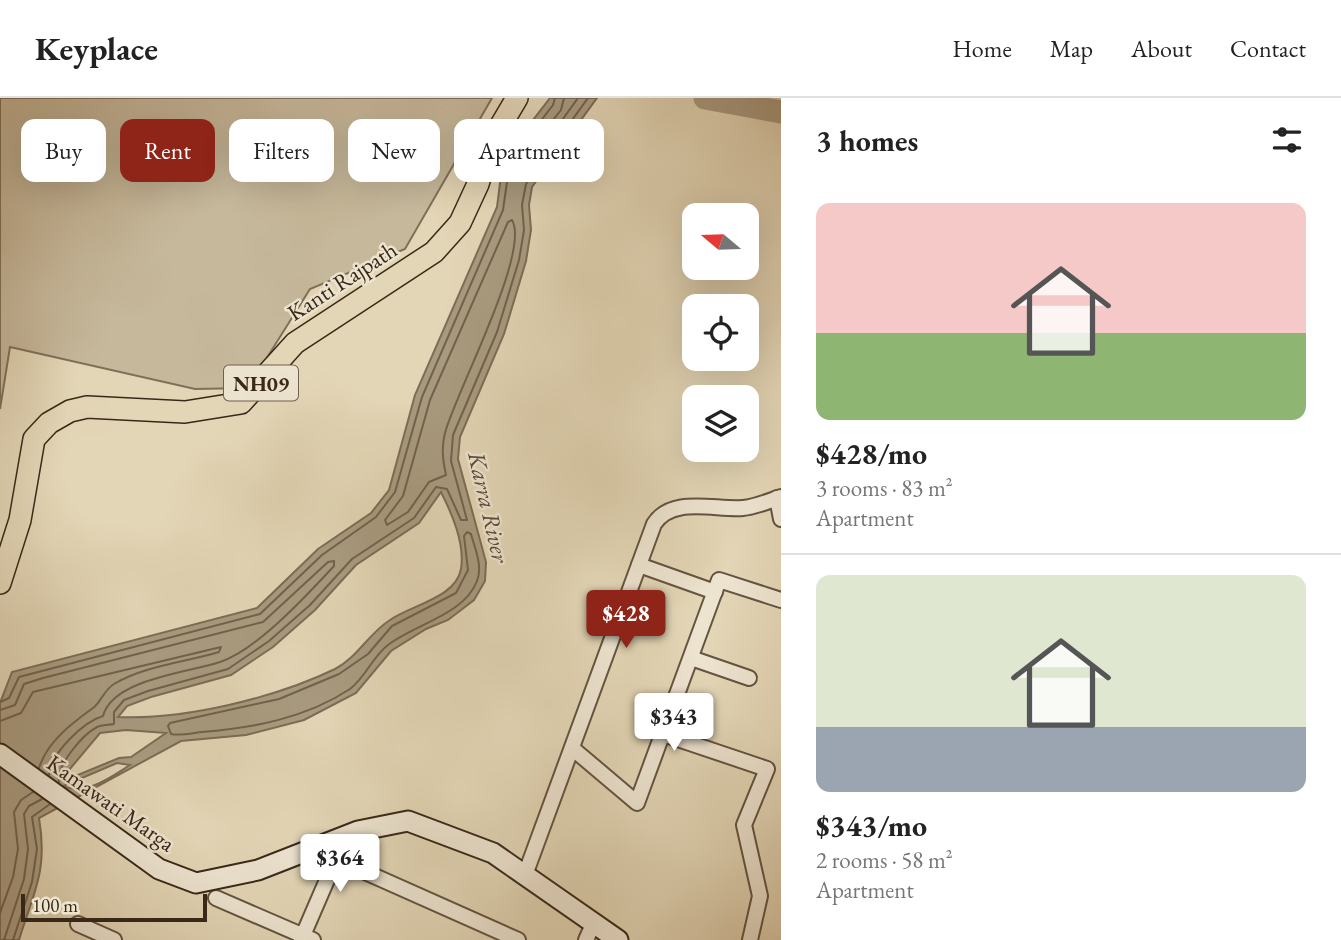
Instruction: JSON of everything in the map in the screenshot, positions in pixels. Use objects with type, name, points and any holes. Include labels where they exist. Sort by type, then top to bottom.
[{"type":"main road","name":"Kanti Rajpath","points":[[0,583],[20,520],[34,439],[49,423],[70,411],[87,407],[185,412],[241,403],[295,343],[434,252],[460,223],[478,184],[491,142],[517,98]]},
{"type":"main road","name":"Kamawati Marga","points":[[0,754],[100,830],[159,869],[196,883],[335,850],[358,831],[408,821],[493,853],[525,875],[590,931],[618,940]]},
{"type":"street","points":[[525,875],[639,565],[661,513],[675,508],[746,508],[779,498],[781,519]]},
{"type":"street","points":[[639,565],[715,592]]},
{"type":"street","points":[[572,748],[637,803],[719,580],[781,600]]},
{"type":"street","points":[[691,658],[749,678]]},
{"type":"street","points":[[663,734],[767,769],[744,825],[760,897],[750,940]]},
{"type":"street","points":[[216,898],[305,938],[335,850],[518,940]]},
{"type":"street","points":[[78,924],[114,940]]},
{"type":"shaded area","points":[[0,98],[492,98],[480,119],[454,119],[454,164],[405,249],[310,289],[248,388],[195,389],[10,347],[0,409]]},
{"type":"water","points":[[550,98],[597,98],[582,119],[534,119]]},
{"type":"water","points":[[500,182],[536,182],[532,187],[529,205],[531,230],[526,261],[504,334],[460,437],[458,459],[486,562],[485,581],[474,600],[448,620],[426,629],[391,651],[356,693],[304,720],[246,735],[181,741],[39,818],[42,853],[34,894],[19,940],[0,940],[0,703],[12,672],[257,608],[318,549],[371,513],[389,490],[415,395],[497,207]],"holes":[[[441,492],[453,519],[462,559],[461,569],[451,587],[383,625],[357,652],[335,669],[285,689],[229,705],[171,715],[118,717],[127,706],[151,697],[231,675],[273,647],[315,610],[356,565],[419,523]],[[126,730],[166,733],[131,757],[119,758],[73,777],[64,776],[100,733]],[[117,763],[130,765],[107,780],[89,787],[80,789],[63,786]]]},
{"type":"waterway","points":[[705,98],[781,112]]},
{"type":"water label","name":"Karra River","points":[[489,507]]}]
